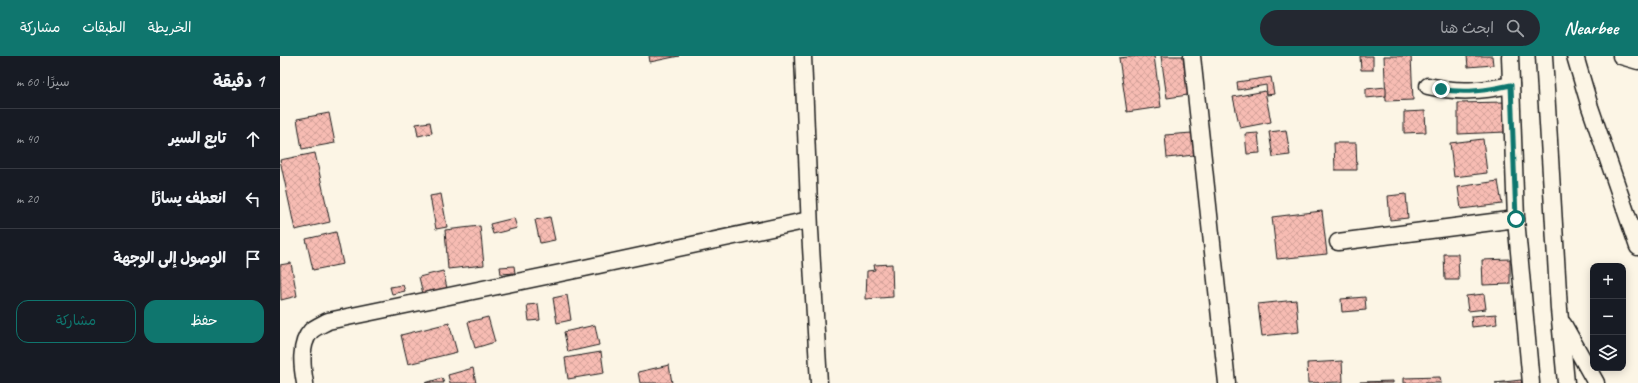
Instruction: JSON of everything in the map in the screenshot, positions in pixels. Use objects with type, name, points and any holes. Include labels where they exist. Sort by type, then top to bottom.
[{"type":"street","points":[[803,56],[819,383]]},
{"type":"street","points":[[1192,56],[1227,383]]},
{"type":"street","points":[[1510,56],[1516,219],[1531,383]]},
{"type":"street","points":[[1544,56],[1560,319],[1566,383]]},
{"type":"street","points":[[1575,56],[1590,107],[1638,247]]},
{"type":"street","points":[[1621,56],[1638,61]]},
{"type":"street","points":[[1428,86],[1462,92],[1481,91],[1511,85]]},
{"type":"street","points":[[1338,242],[1516,219]]},
{"type":"street","points":[[306,383],[302,369],[303,347],[311,331],[328,321],[810,220]]},
{"type":"street","points":[[1560,319],[1596,383]]},
{"type":"building","points":[[649,56],[679,56],[650,62]]},
{"type":"building","points":[[1154,56],[1161,107],[1127,112],[1119,58]]},
{"type":"building","points":[[1161,56],[1183,56],[1188,95],[1167,98]]},
{"type":"building","points":[[1360,56],[1373,56],[1373,70],[1361,70]]},
{"type":"building","points":[[1384,56],[1411,56],[1413,100],[1386,101]]},
{"type":"building","points":[[1467,56],[1492,56],[1493,65],[1468,67]]},
{"type":"building","points":[[1271,77],[1274,94],[1267,95],[1266,85],[1238,90],[1237,82]]},
{"type":"building","points":[[1386,87],[1386,96],[1366,98],[1366,89]]},
{"type":"building","points":[[1265,91],[1271,122],[1240,128],[1233,97]]},
{"type":"building","points":[[1505,102],[1506,132],[1458,134],[1458,103]]},
{"type":"building","points":[[1425,111],[1426,132],[1404,133],[1404,112]]},
{"type":"building","points":[[329,113],[335,143],[302,149],[297,119]]},
{"type":"building","points":[[430,122],[432,133],[418,136],[416,124]]},
{"type":"building","points":[[1286,130],[1290,155],[1273,157],[1269,132]]},
{"type":"building","points":[[1192,133],[1194,155],[1167,158],[1165,135]]},
{"type":"building","points":[[1258,133],[1260,153],[1247,154],[1245,134]]},
{"type":"building","points":[[1483,139],[1487,173],[1454,177],[1450,143]]},
{"type":"building","points":[[1334,143],[1356,143],[1357,170],[1335,170]]},
{"type":"building","points":[[315,153],[330,222],[295,230],[280,160]]},
{"type":"building","points":[[1498,181],[1502,204],[1461,209],[1458,187]]},
{"type":"building","points":[[441,194],[447,227],[436,229],[430,196]]},
{"type":"building","points":[[1406,194],[1408,218],[1390,220],[1388,196]]},
{"type":"building","points":[[1322,211],[1327,254],[1277,259],[1272,217]]},
{"type":"building","points":[[550,217],[555,240],[540,243],[535,220]]},
{"type":"building","points":[[514,218],[517,228],[493,234],[490,224]]},
{"type":"building","points":[[480,226],[484,265],[448,269],[445,230]]},
{"type":"building","points":[[336,232],[343,264],[313,270],[306,239]]},
{"type":"building","points":[[1444,254],[1458,254],[1459,280],[1445,280]]},
{"type":"building","points":[[1510,259],[1510,284],[1483,285],[1482,260]]},
{"type":"building","points":[[291,263],[297,296],[281,300],[280,265]]},
{"type":"building","points":[[892,264],[893,297],[866,299],[867,271],[875,270],[874,265]]},
{"type":"building","points":[[514,266],[515,273],[501,274],[500,267]]},
{"type":"building","points":[[443,271],[447,288],[423,294],[419,277]]},
{"type":"building","points":[[403,285],[405,291],[392,294],[390,287]]},
{"type":"building","points":[[1484,294],[1486,309],[1468,311],[1466,296]]},
{"type":"building","points":[[567,295],[571,320],[557,323],[553,298]]},
{"type":"building","points":[[1365,297],[1366,310],[1342,312],[1341,299]]},
{"type":"building","points":[[1296,300],[1299,332],[1262,336],[1258,304]]},
{"type":"building","points":[[538,304],[540,320],[529,321],[527,305]]},
{"type":"building","points":[[1496,314],[1497,324],[1472,327],[1471,316]]},
{"type":"building","points":[[488,317],[495,342],[475,348],[468,322]]},
{"type":"building","points":[[449,323],[457,352],[408,364],[401,335]]},
{"type":"building","points":[[595,325],[599,345],[568,352],[564,332]]},
{"type":"building","points":[[601,352],[604,373],[568,379],[565,358]]},
{"type":"building","points":[[1342,361],[1343,382],[1308,383],[1307,363]]},
{"type":"building","points":[[669,365],[672,383],[640,383],[638,372]]},
{"type":"building","points":[[473,368],[476,383],[450,383],[448,375]]},
{"type":"building","points":[[1440,377],[1441,383],[1404,383],[1404,378]]},
{"type":"building","points":[[442,378],[444,383],[425,383]]},
{"type":"building","points":[[1521,380],[1522,383],[1495,383]]},
{"type":"building","points":[[1393,381],[1393,383],[1360,383],[1360,382]]},
{"type":"route","points":[[1441,89],[1462,92],[1481,91],[1511,85],[1516,219]]}]
